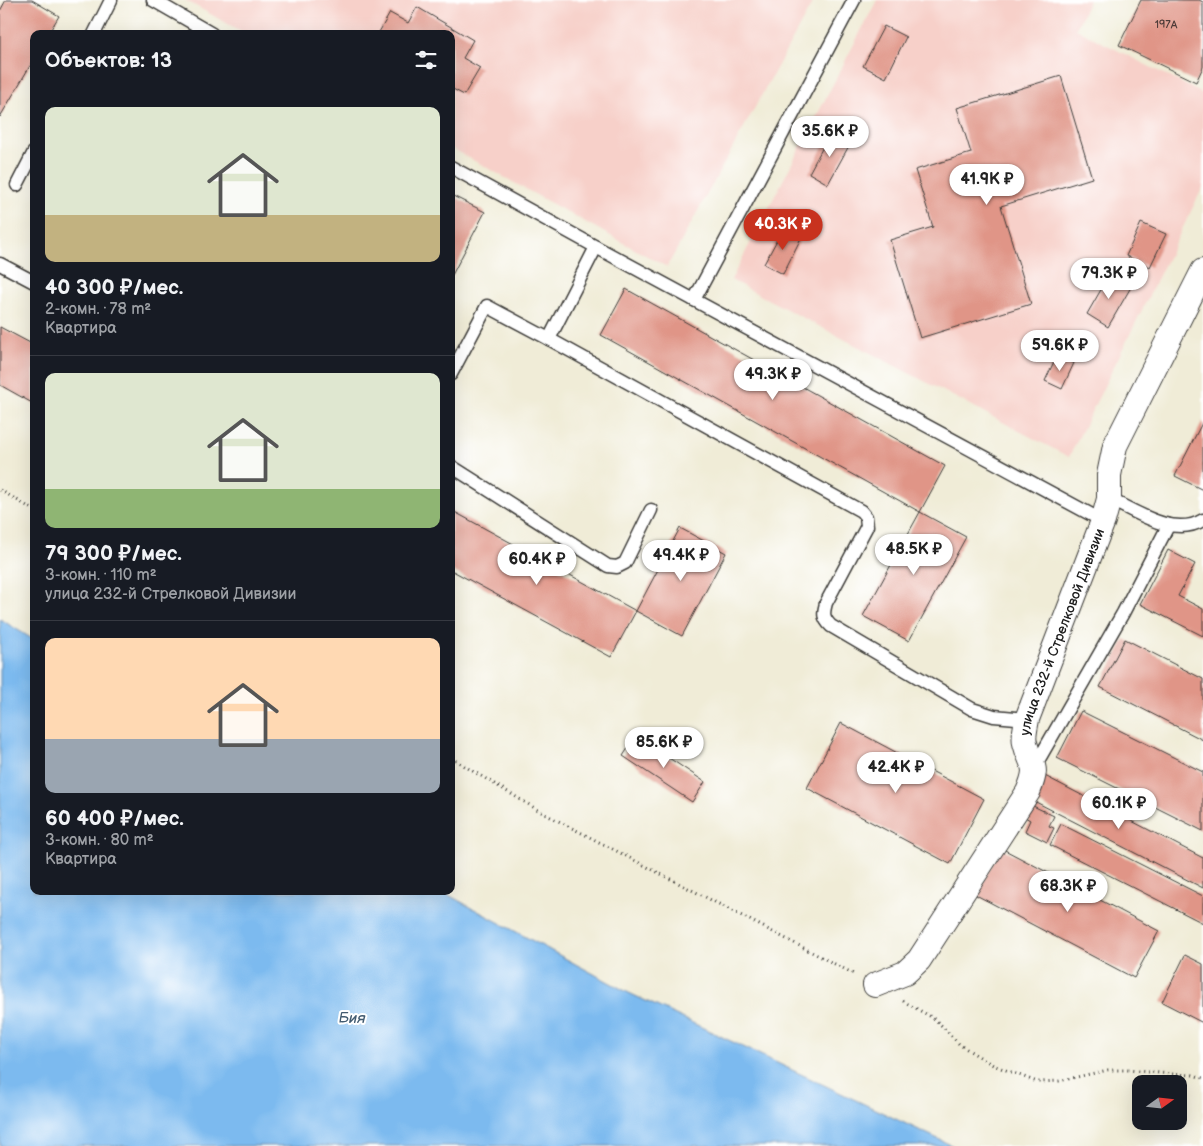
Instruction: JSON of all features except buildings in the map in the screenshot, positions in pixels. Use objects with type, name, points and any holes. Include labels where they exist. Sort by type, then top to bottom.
[{"type":"street","name":"улица 232-й Стрелковой Дивизии","points":[[875,985],[905,973],[919,960],[1028,792],[1035,776],[1034,764],[1024,741],[1027,719],[1106,510],[1109,475],[1115,446],[1203,271]]},
{"type":"lane","points":[[96,30],[111,0]]},
{"type":"lane","points":[[153,0],[205,30]]},
{"type":"lane","points":[[694,300],[854,0]]},
{"type":"lane","points":[[17,185],[30,160]]},
{"type":"lane","points":[[455,169],[694,300],[1106,510],[1168,526],[1180,527],[1203,520]]},
{"type":"lane","points":[[549,339],[596,247]]},
{"type":"lane","points":[[0,264],[30,280]]},
{"type":"lane","points":[[455,366],[487,306],[861,511],[866,517],[867,526],[826,603],[823,613],[826,620],[831,626],[972,709],[994,716],[1027,719]]},
{"type":"lane","points":[[455,469],[608,566],[617,567],[625,563],[652,510]]},
{"type":"lane","points":[[1038,759],[1123,613],[1168,526]]},
{"type":"path","points":[[0,490],[30,508]]},
{"type":"path","points":[[455,760],[543,813],[875,985],[933,1018],[960,1045],[993,1065],[1037,1082],[1059,1082],[1108,1070],[1193,1074],[1203,1078]]},
{"type":"shaded area","points":[[185,0],[814,0],[667,267],[455,150],[455,30],[239,30]]},
{"type":"shaded area","points":[[877,0],[1089,0],[1076,29],[1203,94],[1203,187],[1069,457],[731,280]]},
{"type":"water","name":"Бия","points":[[0,619],[30,638],[30,895],[448,895],[629,993],[953,1146],[0,1146]]}]
